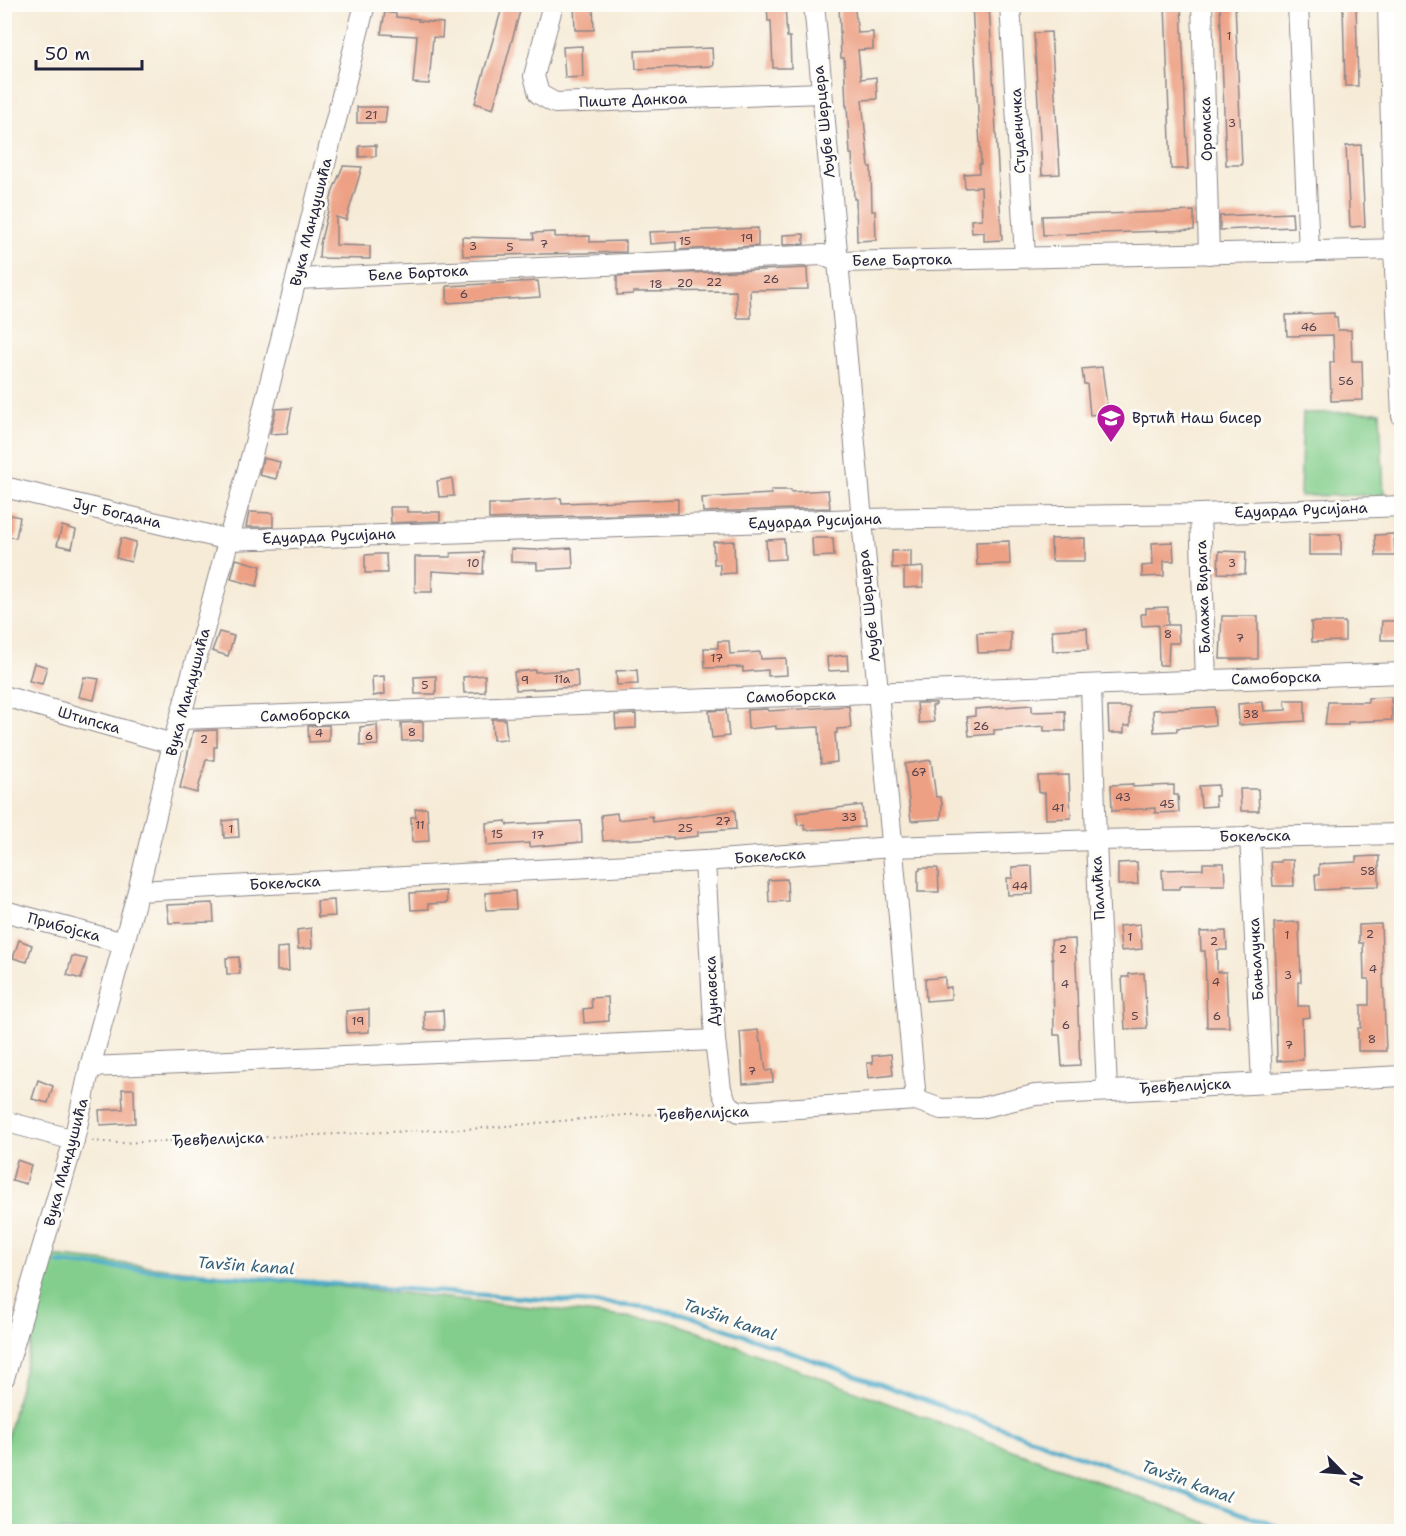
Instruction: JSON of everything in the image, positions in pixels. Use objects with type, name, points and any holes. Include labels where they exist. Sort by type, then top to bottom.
[{"type":"street","name":"Вука Мандушића","points":[[4,1378],[74,1140],[90,1067],[297,279],[365,4]]},
{"type":"street","name":"Пиште Данкоа","points":[[554,4],[534,76],[539,94],[555,103],[821,93]]},
{"type":"street","name":"Љубе Шерцера","points":[[814,4],[860,519],[916,1100]]},
{"type":"street","name":"Студеничка","points":[[1010,4],[1026,257]]},
{"type":"street","name":"Оромска","points":[[1202,4],[1209,254]]},
{"type":"street","points":[[1298,4],[1309,252]]},
{"type":"street","points":[[1388,4],[1396,65],[1401,416]]},
{"type":"street","name":"Беле Бартока","points":[[297,279],[824,255],[838,262],[1398,249]]},
{"type":"street","name":"Југ Богдана","points":[[4,487],[229,540]]},
{"type":"street","name":"Едуарда Русијана","points":[[229,540],[860,519],[1200,513],[1401,506]]},
{"type":"street","name":"Балажа Вирага","points":[[1200,513],[1206,681]]},
{"type":"street","name":"Самоборска","points":[[180,719],[1401,673]]},
{"type":"street","name":"Палићка","points":[[1091,685],[1107,1090]]},
{"type":"street","name":"Штипска","points":[[4,696],[173,744]]},
{"type":"street","name":"Бокељска","points":[[138,891],[705,861],[892,847],[1250,836],[1401,834]]},
{"type":"street","name":"Бањалучка","points":[[1250,836],[1262,1082]]},
{"type":"street","name":"Дунавска","points":[[705,861],[720,1089],[727,1104],[739,1112]]},
{"type":"street","name":"Прибојска","points":[[4,911],[124,944]]},
{"type":"street","points":[[90,1067],[715,1040]]},
{"type":"street","name":"Ђевђелијска","points":[[739,1112],[916,1100],[940,1109],[980,1108],[1035,1095],[1401,1076]]},
{"type":"street","points":[[4,1121],[74,1140]]},
{"type":"path","name":"Ђевђелијска","points":[[74,1140],[119,1143],[473,1129],[625,1115],[739,1112]]},
{"type":"green space","points":[[1380,412],[1384,495],[1300,496],[1303,413]]},
{"type":"green space","points":[[53,1256],[672,1322],[1228,1531],[5,1531],[5,1446]]},
{"type":"building","points":[[503,4],[522,4],[493,109],[475,103]]},
{"type":"building","points":[[574,4],[593,4],[594,30],[575,30]]},
{"type":"building","points":[[767,4],[785,4],[787,37],[790,37],[791,68],[773,68],[771,21],[768,21]]},
{"type":"building","points":[[839,4],[854,4],[858,33],[873,32],[873,49],[858,50],[861,79],[876,77],[877,99],[862,100],[869,167],[871,167],[872,211],[875,211],[876,240],[857,241],[856,199],[854,199],[852,154],[850,154],[844,58],[841,58]]},
{"type":"building","points":[[972,4],[989,4],[1002,240],[984,241],[984,232],[972,233],[971,220],[982,219],[981,187],[965,188],[964,174],[979,173],[979,164],[981,164]]},
{"type":"building","points":[[1165,4],[1181,4],[1188,169],[1171,169]]},
{"type":"building","points":[[1220,4],[1235,4],[1242,165],[1226,165]]},
{"type":"building","points":[[1343,5],[1356,5],[1358,86],[1345,86]]},
{"type":"building","points":[[385,12],[396,14],[396,17],[443,23],[442,38],[433,37],[429,84],[413,83],[417,36],[381,34]]},
{"type":"building","points":[[1051,32],[1060,174],[1042,175],[1034,33]]},
{"type":"building","points":[[582,46],[583,77],[565,78],[563,47]]},
{"type":"building","points":[[712,48],[713,66],[636,69],[635,51]]},
{"type":"building","points":[[357,107],[387,107],[385,123],[357,123]]},
{"type":"building","points":[[376,145],[376,156],[359,157],[359,146]]},
{"type":"building","points":[[1361,145],[1365,226],[1350,227],[1346,146]]},
{"type":"building","points":[[343,166],[362,167],[346,220],[336,217],[336,245],[370,246],[370,259],[319,258],[320,244],[333,190]]},
{"type":"building","points":[[1194,211],[1194,230],[1043,235],[1042,216]]},
{"type":"building","points":[[1292,213],[1293,227],[1220,230],[1220,216]]},
{"type":"building","points":[[758,228],[758,246],[676,250],[676,242],[650,244],[649,232]]},
{"type":"building","points":[[555,232],[555,237],[590,236],[590,242],[626,241],[626,252],[463,256],[462,237],[534,239],[533,233]]},
{"type":"building","points":[[804,234],[804,244],[783,245],[783,235]]},
{"type":"building","points":[[807,268],[808,289],[750,290],[751,318],[737,318],[736,291],[633,292],[633,294],[617,295],[617,276]]},
{"type":"building","points":[[538,281],[540,297],[447,303],[447,286]]},
{"type":"building","points":[[1334,313],[1334,317],[1337,317],[1338,330],[1351,330],[1352,361],[1362,361],[1363,400],[1331,401],[1330,362],[1334,362],[1333,335],[1287,336],[1286,315]]},
{"type":"building","points":[[1102,367],[1108,413],[1090,415],[1087,384],[1084,384],[1082,369]]},
{"type":"building","points":[[292,408],[287,433],[270,434],[276,409]]},
{"type":"building","points":[[263,458],[280,462],[276,479],[259,475]]},
{"type":"building","points":[[452,478],[454,496],[439,497],[437,481]]},
{"type":"building","points":[[771,490],[791,490],[791,492],[828,490],[830,508],[703,512],[702,498],[771,494]]},
{"type":"building","points":[[561,498],[562,503],[678,499],[678,513],[489,519],[489,504],[511,504],[511,502]]},
{"type":"building","points":[[390,507],[407,507],[407,512],[440,512],[440,521],[391,523]]},
{"type":"building","points":[[249,512],[273,513],[273,527],[246,527]]},
{"type":"building","points":[[6,514],[20,517],[16,538],[4,536]]},
{"type":"building","points":[[62,526],[76,530],[72,548],[57,545]]},
{"type":"building","points":[[1309,534],[1341,534],[1341,555],[1309,555]]},
{"type":"building","points":[[1394,534],[1395,556],[1376,556],[1375,535]]},
{"type":"building","points":[[121,538],[136,542],[131,562],[116,558]]},
{"type":"building","points":[[812,538],[833,538],[834,556],[813,557]]},
{"type":"building","points":[[1085,538],[1085,561],[1052,561],[1051,539]]},
{"type":"building","points":[[784,539],[785,559],[767,560],[766,540]]},
{"type":"building","points":[[734,541],[735,573],[720,574],[720,564],[714,564],[713,542]]},
{"type":"building","points":[[1009,541],[1010,564],[977,565],[976,542]]},
{"type":"building","points":[[1173,542],[1174,561],[1164,561],[1164,576],[1142,577],[1142,566],[1153,565],[1152,543]]},
{"type":"building","points":[[572,548],[573,568],[537,570],[537,563],[511,562],[511,549]]},
{"type":"building","points":[[911,550],[911,568],[923,567],[923,587],[904,588],[904,568],[892,568],[892,551]]},
{"type":"building","points":[[1219,551],[1246,552],[1245,574],[1218,573]]},
{"type":"building","points":[[484,552],[483,574],[432,571],[432,592],[415,592],[415,557],[451,557],[451,553]]},
{"type":"building","points":[[386,554],[387,573],[365,573],[365,555]]},
{"type":"building","points":[[236,559],[261,566],[257,586],[231,579]]},
{"type":"building","points":[[1168,607],[1168,625],[1178,625],[1179,643],[1169,643],[1168,665],[1159,665],[1158,625],[1142,626],[1141,614],[1146,614],[1146,608]]},
{"type":"building","points":[[1222,616],[1258,616],[1258,659],[1220,659]]},
{"type":"building","points":[[1382,621],[1399,621],[1399,640],[1381,640]]},
{"type":"building","points":[[1311,622],[1345,622],[1345,641],[1312,642]]},
{"type":"building","points":[[1087,628],[1088,650],[1053,651],[1052,630]]},
{"type":"building","points":[[219,632],[234,636],[228,656],[212,651]]},
{"type":"building","points":[[1011,632],[1011,652],[978,653],[977,633]]},
{"type":"building","points":[[718,641],[729,641],[730,654],[760,652],[761,659],[786,658],[787,675],[768,676],[768,670],[743,672],[743,667],[705,668],[704,648],[718,648]]},
{"type":"building","points":[[847,655],[848,670],[828,671],[827,657]]},
{"type":"building","points":[[34,663],[47,667],[42,684],[29,681]]},
{"type":"building","points":[[535,670],[535,672],[577,670],[578,687],[516,690],[514,672]]},
{"type":"building","points":[[637,670],[638,684],[617,685],[616,671]]},
{"type":"building","points":[[485,675],[485,692],[464,693],[463,677]]},
{"type":"building","points":[[384,676],[385,694],[373,696],[372,677]]},
{"type":"building","points":[[436,676],[436,694],[415,694],[414,677]]},
{"type":"building","points":[[84,677],[99,679],[94,700],[79,697]]},
{"type":"building","points":[[1391,697],[1392,720],[1325,725],[1328,702],[1368,702],[1368,698]]},
{"type":"building","points":[[1285,700],[1305,700],[1305,721],[1239,725],[1238,704],[1263,702],[1264,711],[1286,710]]},
{"type":"building","points":[[917,703],[936,703],[932,706],[934,722],[919,723]]},
{"type":"building","points":[[1032,705],[1032,712],[1065,711],[1066,731],[1044,731],[1044,726],[994,730],[994,734],[969,736],[967,717],[975,716],[975,709]]},
{"type":"building","points":[[849,706],[851,728],[837,729],[835,733],[837,762],[821,764],[819,727],[776,729],[776,726],[748,729],[747,710],[767,709],[768,711]]},
{"type":"building","points":[[1108,707],[1130,707],[1130,726],[1124,726],[1124,733],[1109,733]]},
{"type":"building","points":[[1214,707],[1215,725],[1154,732],[1153,710]]},
{"type":"building","points":[[726,710],[729,736],[712,738],[709,711]]},
{"type":"building","points":[[636,714],[636,728],[616,729],[615,715]]},
{"type":"building","points":[[492,719],[505,719],[507,739],[493,740]]},
{"type":"building","points":[[423,722],[423,740],[402,741],[401,723]]},
{"type":"building","points":[[329,725],[329,741],[309,742],[308,726]]},
{"type":"building","points":[[377,725],[378,745],[360,746],[360,727]]},
{"type":"building","points":[[217,730],[214,760],[206,760],[197,793],[180,788],[193,731]]},
{"type":"building","points":[[931,760],[936,797],[940,797],[942,803],[941,819],[911,821],[905,764]]},
{"type":"building","points":[[1069,775],[1071,818],[1046,819],[1045,793],[1039,793],[1038,776]]},
{"type":"building","points":[[1133,784],[1133,787],[1174,785],[1174,795],[1178,795],[1179,812],[1155,813],[1155,808],[1112,811],[1111,785]]},
{"type":"building","points":[[1218,785],[1218,796],[1215,796],[1216,806],[1201,807],[1199,786]]},
{"type":"building","points":[[1240,789],[1258,789],[1259,811],[1241,811]]},
{"type":"building","points":[[862,805],[864,827],[805,830],[804,824],[798,825],[796,813]]},
{"type":"building","points":[[427,808],[429,841],[412,842],[411,817],[416,817],[415,809]]},
{"type":"building","points":[[735,810],[736,829],[698,832],[698,836],[673,839],[673,837],[603,841],[601,815],[617,813],[618,820],[652,816],[653,822]]},
{"type":"building","points":[[238,819],[239,837],[224,838],[223,821]]},
{"type":"building","points":[[506,821],[507,825],[581,821],[582,842],[529,847],[529,843],[487,846],[486,823]]},
{"type":"building","points":[[1379,856],[1379,886],[1316,890],[1315,875],[1319,875],[1319,864],[1356,862],[1356,857]]},
{"type":"building","points":[[1281,860],[1293,860],[1294,886],[1273,886],[1271,862],[1281,862]]},
{"type":"building","points":[[1137,862],[1138,884],[1118,885],[1118,863]]},
{"type":"building","points":[[1203,863],[1224,863],[1225,885],[1184,885],[1180,889],[1163,889],[1162,870],[1203,869]]},
{"type":"building","points":[[1032,866],[1033,894],[1008,895],[1007,878],[1013,878],[1012,867]]},
{"type":"building","points":[[920,868],[938,869],[939,892],[918,892]]},
{"type":"building","points":[[787,879],[788,901],[769,902],[768,880]]},
{"type":"building","points":[[446,891],[447,903],[428,904],[429,909],[411,910],[410,893]]},
{"type":"building","points":[[515,891],[516,909],[486,910],[485,893]]},
{"type":"building","points":[[334,900],[335,916],[318,917],[317,901]]},
{"type":"building","points":[[213,903],[214,922],[169,923],[167,905]]},
{"type":"building","points":[[1299,922],[1301,982],[1298,982],[1298,1006],[1309,1006],[1310,1017],[1302,1018],[1303,1060],[1277,1061],[1274,923]]},
{"type":"building","points":[[1140,924],[1142,949],[1121,951],[1119,926]]},
{"type":"building","points":[[1381,924],[1386,1051],[1358,1051],[1361,1005],[1369,1005],[1369,979],[1364,979],[1363,943],[1359,943],[1359,925]]},
{"type":"building","points":[[311,928],[312,948],[298,949],[297,930]]},
{"type":"building","points":[[1226,931],[1227,950],[1217,950],[1217,972],[1226,972],[1229,1027],[1207,1027],[1205,951],[1201,951],[1200,932]]},
{"type":"building","points":[[1075,939],[1080,1065],[1062,1066],[1060,1035],[1054,1035],[1051,940]]},
{"type":"building","points":[[19,940],[32,945],[27,962],[13,958]]},
{"type":"building","points":[[288,947],[289,971],[277,971],[277,948]]},
{"type":"building","points":[[72,956],[87,959],[81,979],[67,975]]},
{"type":"building","points":[[239,957],[240,974],[227,974],[226,958]]},
{"type":"building","points":[[1144,973],[1147,1028],[1125,1029],[1122,977]]},
{"type":"building","points":[[945,977],[945,988],[951,987],[951,999],[926,1001],[925,979]]},
{"type":"building","points":[[608,997],[609,1021],[584,1023],[583,1009],[592,1008],[591,998]]},
{"type":"building","points":[[369,1009],[369,1032],[347,1033],[346,1011]]},
{"type":"building","points":[[443,1010],[444,1030],[425,1030],[424,1011]]},
{"type":"building","points":[[758,1030],[766,1071],[772,1070],[773,1082],[743,1084],[740,1032]]},
{"type":"building","points":[[891,1054],[893,1075],[868,1078],[867,1063],[873,1063],[872,1056]]},
{"type":"building","points":[[38,1080],[53,1086],[48,1103],[32,1099]]},
{"type":"building","points":[[122,1089],[134,1089],[135,1123],[100,1125],[99,1110],[123,1109]]},
{"type":"building","points":[[17,1160],[31,1165],[26,1184],[12,1180]]},
{"type":"waterway","name":"Tavšin kanal","points":[[58,1263],[644,1307],[684,1314],[1293,1532]]},
{"type":"place","name":"Вртић Наш бисер","points":[[1111,444]]}]
